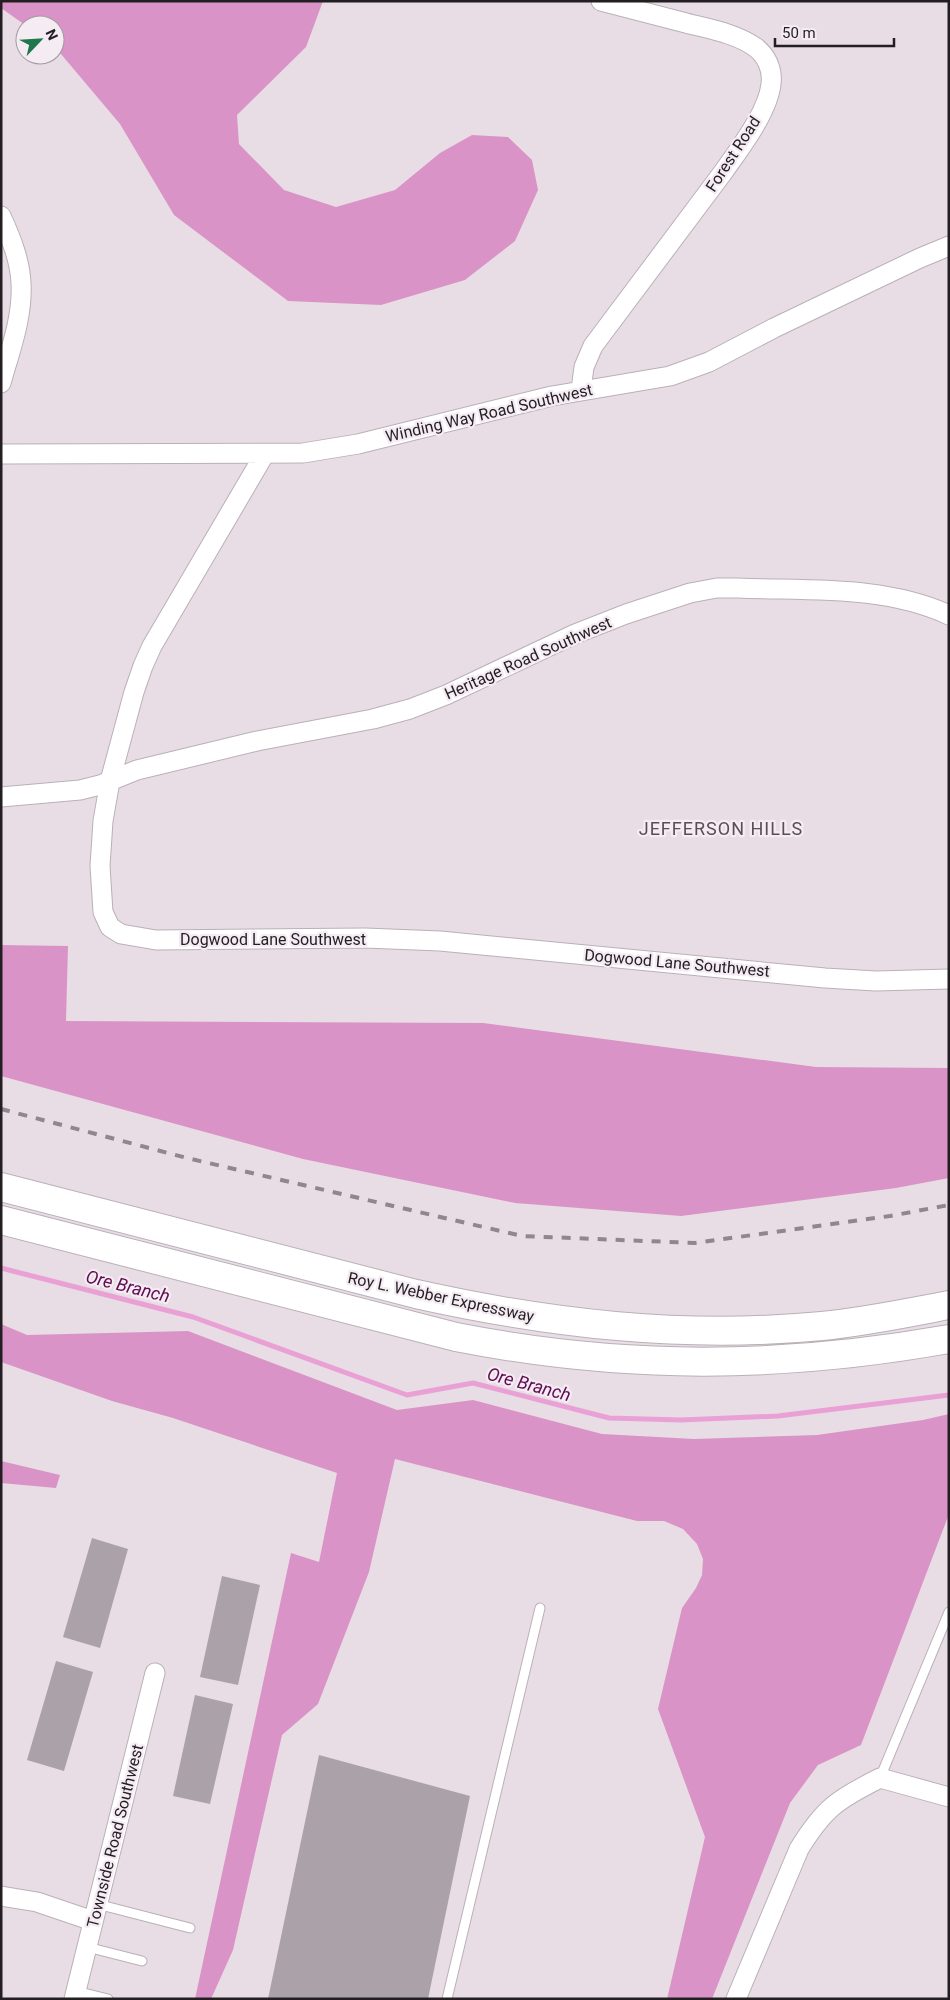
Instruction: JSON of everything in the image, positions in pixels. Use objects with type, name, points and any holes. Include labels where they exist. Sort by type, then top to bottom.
[{"type":"highway","name":"Roy L. Webber Expressway","points":[[1,1187],[416,1294],[482,1309],[550,1320],[626,1328],[749,1330],[821,1326],[867,1320],[949,1305]]},
{"type":"highway","name":"Roy L. Webber Expressway","points":[[1,1220],[456,1337],[515,1348],[575,1356],[651,1362],[766,1360],[844,1355],[949,1339]]},
{"type":"street","name":"Forest Road","points":[[581,390],[584,367],[593,346],[729,164],[762,110],[771,82],[770,69],[765,56],[743,40],[710,29],[601,1]]},
{"type":"street","points":[[1,216],[12,239],[19,264],[21,284],[18,318],[1,383]]},
{"type":"street","name":"Winding Way Road Southwest","points":[[1,454],[264,455],[303,453],[358,444],[581,390],[670,376],[695,369],[774,328],[949,246]]},
{"type":"street","name":"Dogwood Lane Southwest","points":[[264,455],[152,646],[134,692],[110,781],[103,821],[100,866],[103,912],[110,927],[121,934],[156,940],[365,938],[440,941],[825,978],[876,980],[949,978]]},
{"type":"street","name":"Heritage Road Southwest","points":[[1,797],[80,790],[137,770],[247,743],[373,720],[410,709],[446,695],[575,634],[626,614],[690,593],[717,588],[738,588],[871,593],[908,600],[949,615]]},
{"type":"street","name":"Townside Road Southwest","points":[[75,1995],[155,1673]]},
{"type":"street","points":[[736,1999],[799,1849],[812,1828],[836,1802],[880,1778],[949,1797]]},
{"type":"street","points":[[1,1896],[95,1913]]},
{"type":"lane","points":[[447,1999],[540,1608]]},
{"type":"lane","points":[[880,1778],[949,1612]]},
{"type":"lane","points":[[95,1913],[190,1928]]},
{"type":"lane","points":[[87,1947],[142,1961]]},
{"type":"lane","points":[[75,1995],[108,1999]]},
{"type":"shaded area","points":[[1,1],[323,1],[306,47],[237,115],[239,144],[284,190],[336,207],[395,190],[440,153],[472,135],[508,137],[532,160],[538,190],[515,241],[465,280],[381,305],[288,301],[174,215],[120,124],[65,59],[65,15],[15,15],[15,18],[1,8]]},
{"type":"shaded area","points":[[1,945],[68,946],[66,1021],[483,1023],[816,1067],[949,1068],[949,1178],[896,1188],[681,1216],[515,1203],[303,1159],[1,1076]]},
{"type":"shaded area","points":[[1,1324],[27,1335],[188,1331],[397,1410],[473,1400],[602,1434],[694,1439],[817,1435],[923,1420],[949,1414],[949,1514],[861,1745],[818,1765],[790,1803],[712,1999],[667,1999],[705,1837],[658,1709],[682,1608],[696,1588],[702,1575],[703,1559],[697,1544],[683,1529],[664,1521],[637,1521],[395,1459],[369,1572],[318,1704],[282,1735],[233,1950],[211,1999],[195,1999],[291,1553],[319,1562],[337,1473],[173,1418],[112,1401],[1,1362]]},
{"type":"shaded area","points":[[1,1461],[60,1475],[56,1488],[1,1483]]},
{"type":"building","points":[[92,1538],[128,1549],[100,1648],[63,1637]]},
{"type":"building","points":[[222,1576],[260,1585],[238,1685],[200,1677]]},
{"type":"building","points":[[56,1661],[93,1672],[64,1771],[27,1760]]},
{"type":"building","points":[[195,1695],[233,1704],[210,1804],[173,1796]]},
{"type":"building","points":[[319,1755],[470,1796],[428,1999],[268,1999]]},
{"type":"waterway","name":"Ore Branch","points":[[1,1268],[193,1317],[407,1395],[473,1383],[609,1418],[681,1420],[778,1416],[949,1395]]},
{"type":"railway","points":[[1,1109],[187,1158],[522,1236],[695,1243],[890,1216],[949,1205]]},
{"type":"district","name":"JEFFERSON HILLS","points":[[721,828]]}]
